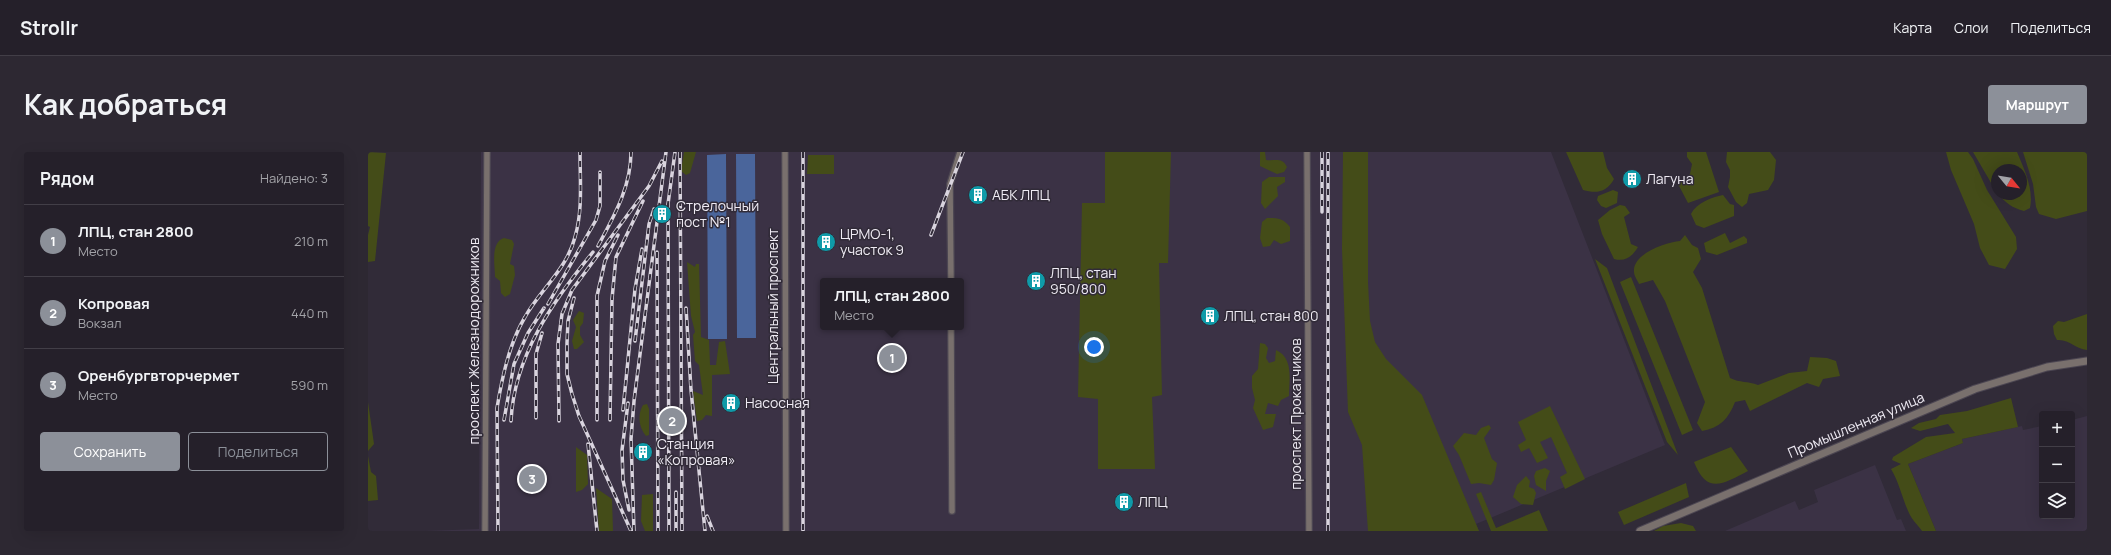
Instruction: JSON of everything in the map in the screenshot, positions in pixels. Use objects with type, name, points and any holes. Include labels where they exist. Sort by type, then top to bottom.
[{"type":"street","name":"проспект Железнодорожников","points":[[486,531],[487,152]]},
{"type":"street","name":"Центральный проспект","points":[[785,152],[786,531]]},
{"type":"street","points":[[951,278],[950,184],[960,152]]},
{"type":"street","name":"проспект Прокатчиков","points":[[1307,152],[1309,531]]},
{"type":"street","points":[[951,330],[952,511]]},
{"type":"street","name":"Промышленная улица","points":[[1640,531],[1975,389],[2047,367],[2087,361]]},
{"type":"shaded area","points":[[481,152],[1551,152],[1665,445],[1476,524],[1479,531],[424,531],[479,529]]},
{"type":"shaded area","points":[[2087,416],[2087,531],[1936,531],[1908,464],[1963,443],[1962,439],[2022,426],[2023,430],[2039,427],[2039,519],[2075,519],[2075,419]]},
{"type":"shaded area","points":[[1875,465],[1897,520],[1901,519],[1906,531],[1725,531],[1795,501],[1799,510],[1818,502],[1814,490]]},
{"type":"green space","points":[[368,152],[386,153],[375,261],[368,262],[368,235],[370,227],[368,226]]},
{"type":"green space","points":[[684,152],[696,152],[690,173],[686,175],[681,171]]},
{"type":"green space","points":[[1105,152],[1171,152],[1168,263],[1159,263],[1162,395],[1152,397],[1155,469],[1098,469],[1098,399],[1078,397],[1082,203],[1105,203]]},
{"type":"green space","points":[[1260,152],[1265,152],[1266,160],[1278,160],[1283,162],[1287,167],[1284,172],[1277,174],[1260,166]]},
{"type":"green space","points":[[1343,152],[1368,152],[1368,282],[1370,321],[1375,342],[1386,359],[1422,395],[1479,531],[1368,531],[1362,445],[1348,412],[1342,249]]},
{"type":"green space","points":[[1566,152],[1603,152],[1607,168],[1614,179],[1608,187],[1601,191],[1593,192],[1583,190]]},
{"type":"green space","points":[[1687,152],[1706,152],[1719,192],[1688,203],[1678,184],[1690,174],[1692,164],[1687,157]]},
{"type":"green space","points":[[1727,152],[1770,152],[1776,160],[1774,180],[1768,190],[1749,194],[1747,203],[1742,207],[1736,202],[1728,187],[1730,170],[1726,162]]},
{"type":"green space","points":[[1946,152],[1968,152],[1973,159],[1991,196],[1991,200],[1993,200],[2016,237],[2017,249],[2005,269],[1989,265],[1980,248],[1974,224],[1951,170]]},
{"type":"green space","points":[[1973,152],[2017,152],[2022,164],[1991,164],[1991,183]]},
{"type":"green space","points":[[2023,152],[2087,152],[2087,211],[2056,219],[2039,214],[2036,207],[2033,184]]},
{"type":"green space","points":[[808,155],[834,155],[834,174],[807,174]]},
{"type":"green space","points":[[1269,177],[1285,177],[1285,182],[1277,187],[1278,196],[1265,209],[1261,203],[1262,182]]},
{"type":"green space","points":[[2027,179],[2031,194],[2030,208],[2024,211],[2004,200],[2027,200]]},
{"type":"green space","points":[[1613,190],[1618,192],[1617,203],[1606,208],[1601,206],[1597,200],[1598,196]]},
{"type":"green space","points":[[1723,195],[1730,204],[1734,205],[1734,216],[1704,228],[1696,225],[1691,214],[1693,210],[1705,201]]},
{"type":"green space","points":[[1620,205],[1625,206],[1630,213],[1624,217],[1631,244],[1638,247],[1628,258],[1618,260],[1614,259],[1602,234],[1598,220],[1610,210]]},
{"type":"green space","points":[[1267,218],[1280,219],[1290,227],[1290,241],[1281,244],[1274,240],[1270,246],[1263,247],[1260,238],[1262,222]]},
{"type":"green space","points":[[1725,233],[1730,243],[1744,236],[1747,239],[1747,243],[1717,255],[1706,252],[1704,243]]},
{"type":"green space","points":[[1685,235],[1692,245],[1698,248],[1701,259],[1693,272],[1702,288],[1730,378],[1737,381],[1758,385],[1789,373],[1807,371],[1810,357],[1827,358],[1836,361],[1840,376],[1823,379],[1819,387],[1807,383],[1750,411],[1745,400],[1735,402],[1730,413],[1719,425],[1702,431],[1697,423],[1705,402],[1665,301],[1653,280],[1639,284],[1634,272],[1638,260],[1644,255],[1651,250],[1680,241]]},
{"type":"green space","points":[[504,238],[512,240],[514,244],[510,264],[514,266],[515,275],[510,294],[505,297],[501,293],[500,281],[495,277],[494,261],[497,244]]},
{"type":"green space","points":[[1595,259],[1607,268],[1678,455],[1667,442]]},
{"type":"green space","points":[[687,262],[695,267],[696,264],[699,264],[701,337],[709,340],[710,365],[716,365],[719,342],[725,341],[730,374],[712,375],[712,416],[706,415],[702,420],[697,421],[693,391],[703,395],[699,365],[695,361],[693,335],[695,332],[691,316]]},
{"type":"green space","points":[[1631,277],[1693,430],[1682,435],[1620,282]]},
{"type":"green space","points":[[579,311],[584,313],[583,323],[580,327],[580,335],[584,342],[577,349],[574,349],[572,341],[576,327],[573,320]]},
{"type":"green space","points":[[2087,314],[2087,350],[2079,348],[2069,342],[2057,340],[2054,334],[2053,326],[2058,321],[2064,322]]},
{"type":"green space","points":[[1260,343],[1265,344],[1268,348],[1266,358],[1269,363],[1275,361],[1276,350],[1286,358],[1290,377],[1289,396],[1281,400],[1278,406],[1268,403],[1265,414],[1276,414],[1273,427],[1263,430],[1253,408],[1255,400],[1252,388],[1252,376],[1258,369]]},
{"type":"green space","points":[[2011,398],[2018,427],[1962,439],[1963,443],[1908,464],[1936,531],[1922,531],[1910,516],[1891,469],[1901,464],[1892,460],[1893,457],[1926,437],[1955,433],[1948,424],[1920,431],[1911,428],[1919,423],[1936,419],[1940,415],[1967,411]]},
{"type":"green space","points":[[368,402],[374,444],[368,451]]},
{"type":"green space","points":[[647,404],[649,409],[649,435],[646,436],[640,425],[639,417],[643,405]]},
{"type":"green space","points":[[1550,406],[1585,479],[1565,489],[1560,477],[1567,473],[1551,437],[1540,442],[1548,458],[1537,463],[1529,448],[1521,452],[1518,445],[1526,440],[1518,422]]},
{"type":"green space","points":[[1489,425],[1491,428],[1484,438],[1492,459],[1497,463],[1494,480],[1491,485],[1479,483],[1471,484],[1459,455],[1453,446],[1464,433],[1476,435],[1481,428]]},
{"type":"green space","points":[[576,447],[587,455],[588,484],[582,490],[576,492]]},
{"type":"green space","points":[[1731,447],[1748,471],[1723,483],[1710,483],[1704,479],[1694,462]]},
{"type":"green space","points":[[368,456],[371,472],[376,476],[378,500],[368,501]]},
{"type":"green space","points":[[1545,468],[1550,471],[1546,481],[1546,491],[1536,485],[1534,476],[1536,471]]},
{"type":"green space","points":[[1526,476],[1530,481],[1529,487],[1534,489],[1536,493],[1533,505],[1521,504],[1513,497],[1517,485]]},
{"type":"green space","points":[[1686,483],[1689,497],[1624,525],[1618,512]]},
{"type":"green space","points":[[596,488],[612,499],[613,531],[599,531]]},
{"type":"green space","points":[[1481,492],[1496,528],[1539,510],[1548,531],[1491,531],[1476,494]]},
{"type":"green space","points":[[653,494],[653,531],[645,531],[641,521],[642,495]]},
{"type":"green space","points":[[1681,523],[1693,526],[1696,531],[1654,531],[1663,526]]},
{"type":"water","points":[[726,154],[727,339],[708,339],[707,155]]},
{"type":"water","points":[[736,154],[755,154],[756,338],[737,338]]},
{"type":"railway","points":[[498,531],[497,408],[501,385],[510,350],[519,327],[531,307],[560,269],[571,249],[578,227],[580,152]]},
{"type":"railway","points":[[598,246],[625,189],[631,152]]},
{"type":"railway","points":[[634,531],[631,439],[634,401],[666,152]]},
{"type":"railway","points":[[669,531],[668,204],[675,152]]},
{"type":"railway","points":[[680,152],[682,531]]},
{"type":"railway","points":[[803,152],[803,531]]},
{"type":"railway","points":[[931,235],[963,152]]},
{"type":"railway","points":[[1322,152],[1322,212]]},
{"type":"railway","points":[[1328,152],[1328,531]]},
{"type":"railway","points":[[559,421],[558,344],[562,314],[572,290],[649,186],[662,161]]},
{"type":"railway","points":[[548,304],[596,220],[600,206],[600,172]]},
{"type":"railway","points":[[610,420],[612,299],[616,257],[643,201]]},
{"type":"railway","points":[[635,341],[649,224],[654,209]]},
{"type":"railway","points":[[597,420],[597,296],[605,261],[618,235]]},
{"type":"railway","points":[[623,410],[635,289],[642,249]]},
{"type":"railway","points":[[511,421],[519,374],[538,330],[564,290],[593,252]]},
{"type":"railway","points":[[657,252],[658,531]]},
{"type":"railway","points":[[574,298],[568,321],[567,374],[579,416],[631,531]]},
{"type":"railway","points":[[504,420],[514,364],[528,333],[544,308]]},
{"type":"railway","points":[[686,308],[691,390],[705,531]]},
{"type":"railway","points":[[536,418],[536,354],[542,333]]},
{"type":"railway","points":[[628,403],[622,450],[623,480],[629,510]]},
{"type":"railway","points":[[588,444],[597,531]]},
{"type":"railway","points":[[676,492],[676,531]]},
{"type":"railway","points":[[707,516],[713,531]]},
{"type":"place","name":"Лагуна","points":[[1632,179]]},
{"type":"place","name":"АБК ЛПЦ","points":[[978,195]]},
{"type":"place","name":"Стрелочный пост №1","points":[[662,214]]},
{"type":"place","name":"ЦРМО-1, участок 9","points":[[826,242]]},
{"type":"place","name":"ЛПЦ, стан 950/800","points":[[1036,281]]},
{"type":"place","name":"ЛПЦ, стан 800","points":[[1210,316]]},
{"type":"place","name":"ЛПЦ, стан 2800","points":[[892,358]]},
{"type":"place","name":"Насосная","points":[[731,403]]},
{"type":"place","name":"Копровая","points":[[672,421]]},
{"type":"place","name":"Станция «Копровая»","points":[[643,452]]},
{"type":"place","name":"Оренбургвторчермет","points":[[532,479]]},
{"type":"place","name":"ЛПЦ","points":[[1124,502]]}]
